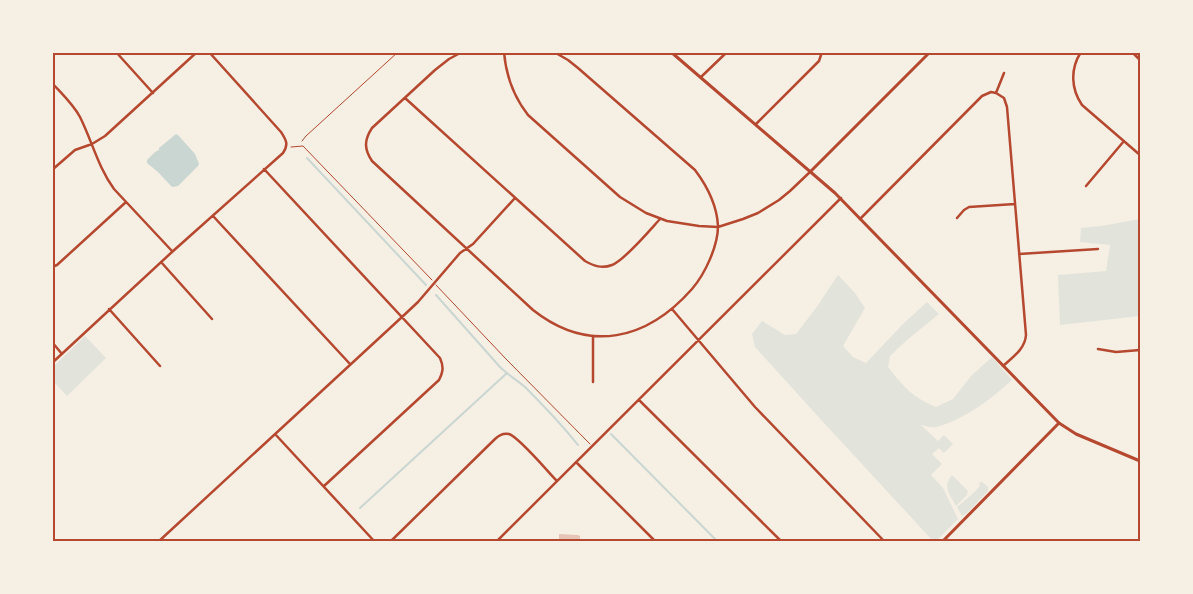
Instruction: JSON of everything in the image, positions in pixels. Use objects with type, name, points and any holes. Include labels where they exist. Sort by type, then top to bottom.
[{"type":"main road","points":[[671,52],[840,198],[1059,423],[1076,434],[1140,461]]},
{"type":"main road","points":[[811,171],[930,52]]},
{"type":"main road","points":[[942,542],[1059,423]]},
{"type":"street","points":[[116,52],[153,93]]},
{"type":"street","points":[[52,170],[75,150],[92,144],[105,136],[197,52]]},
{"type":"street","points":[[52,363],[109,309],[283,153],[286,142],[281,132],[209,52]]},
{"type":"street","points":[[322,52],[333,52]]},
{"type":"street","points":[[462,52],[442,64],[372,128],[365,142],[368,155],[372,161],[466,249],[544,319],[562,328],[593,336],[608,336],[632,332],[656,321],[672,309],[701,278],[711,256],[715,241],[718,226],[716,216],[707,188],[695,170],[578,68],[554,52]]},
{"type":"street","points":[[504,52],[506,70],[513,92],[522,108],[534,121],[620,197],[640,210],[660,219],[699,226],[718,226],[743,219],[769,207],[790,191],[811,171]]},
{"type":"street","points":[[701,77],[727,52]]},
{"type":"street","points":[[756,124],[819,62],[822,52]]},
{"type":"street","points":[[1081,52],[1076,63],[1073,78],[1073,85],[1078,99],[1082,105],[1140,155]]},
{"type":"street","points":[[1132,52],[1140,60]]},
{"type":"street","points":[[996,93],[1004,73]]},
{"type":"street","points":[[52,83],[80,117],[106,178],[172,252]]},
{"type":"street","points":[[860,218],[982,96],[991,92],[1004,98],[1007,106],[1026,340],[1022,348],[1003,366]]},
{"type":"street","points":[[405,98],[585,261],[592,265],[602,267],[620,260],[660,219]]},
{"type":"street","points":[[1086,186],[1124,141]]},
{"type":"street","points":[[264,170],[440,358],[442,363],[443,369],[439,380],[324,486]]},
{"type":"street","points":[[158,542],[418,302],[460,253],[473,244],[515,198]]},
{"type":"street","points":[[496,542],[840,198]]},
{"type":"street","points":[[52,267],[57,265],[126,202]]},
{"type":"street","points":[[958,218],[969,207],[1015,204]]},
{"type":"street","points":[[213,216],[350,364]]},
{"type":"street","points":[[1019,254],[1098,249]]},
{"type":"street","points":[[161,262],[212,319]]},
{"type":"street","points":[[109,309],[160,366]]},
{"type":"street","points":[[672,309],[755,407],[885,542]]},
{"type":"street","points":[[593,336],[593,382]]},
{"type":"street","points":[[52,342],[62,354]]},
{"type":"street","points":[[1098,349],[1116,352],[1140,350]]},
{"type":"street","points":[[639,400],[782,542]]},
{"type":"street","points":[[275,434],[376,542]]},
{"type":"street","points":[[390,542],[500,435],[509,434],[518,439],[557,481]]},
{"type":"street","points":[[576,462],[656,542]]},
{"type":"path","points":[[302,141],[398,52]]},
{"type":"path","points":[[286,147],[303,146],[506,359],[592,446]]},
{"type":"shaded area","points":[[176,134],[195,154],[199,164],[178,186],[172,187],[147,163],[147,160]]},
{"type":"shaded area","points":[[1140,219],[1140,316],[1060,325],[1058,275],[1106,271],[1110,245],[1080,242],[1081,228]]},
{"type":"shaded area","points":[[838,275],[855,293],[865,308],[843,346],[853,357],[866,363],[927,302],[939,314],[890,356],[888,367],[903,385],[920,399],[936,407],[953,399],[971,376],[992,357],[1012,380],[986,401],[957,419],[936,427],[921,425],[938,441],[944,435],[953,444],[944,453],[939,448],[932,454],[942,464],[931,475],[943,488],[958,519],[936,541],[933,541],[755,347],[752,334],[762,321],[785,335],[796,334]]},
{"type":"shaded area","points":[[85,336],[106,358],[67,396],[53,381],[53,367]]},
{"type":"shaded area","points":[[952,475],[968,491],[967,495],[956,506],[949,495],[947,487]]},
{"type":"shaded area","points":[[981,481],[988,487],[988,491],[962,516],[957,507],[980,486]]},
{"type":"building","points":[[559,534],[578,535],[580,536],[580,542],[559,542]]},
{"type":"waterway","points":[[307,158],[426,285]]},
{"type":"waterway","points":[[436,295],[500,367],[525,387],[578,445]]},
{"type":"waterway","points":[[360,508],[507,373]]},
{"type":"waterway","points":[[611,434],[718,542]]}]
